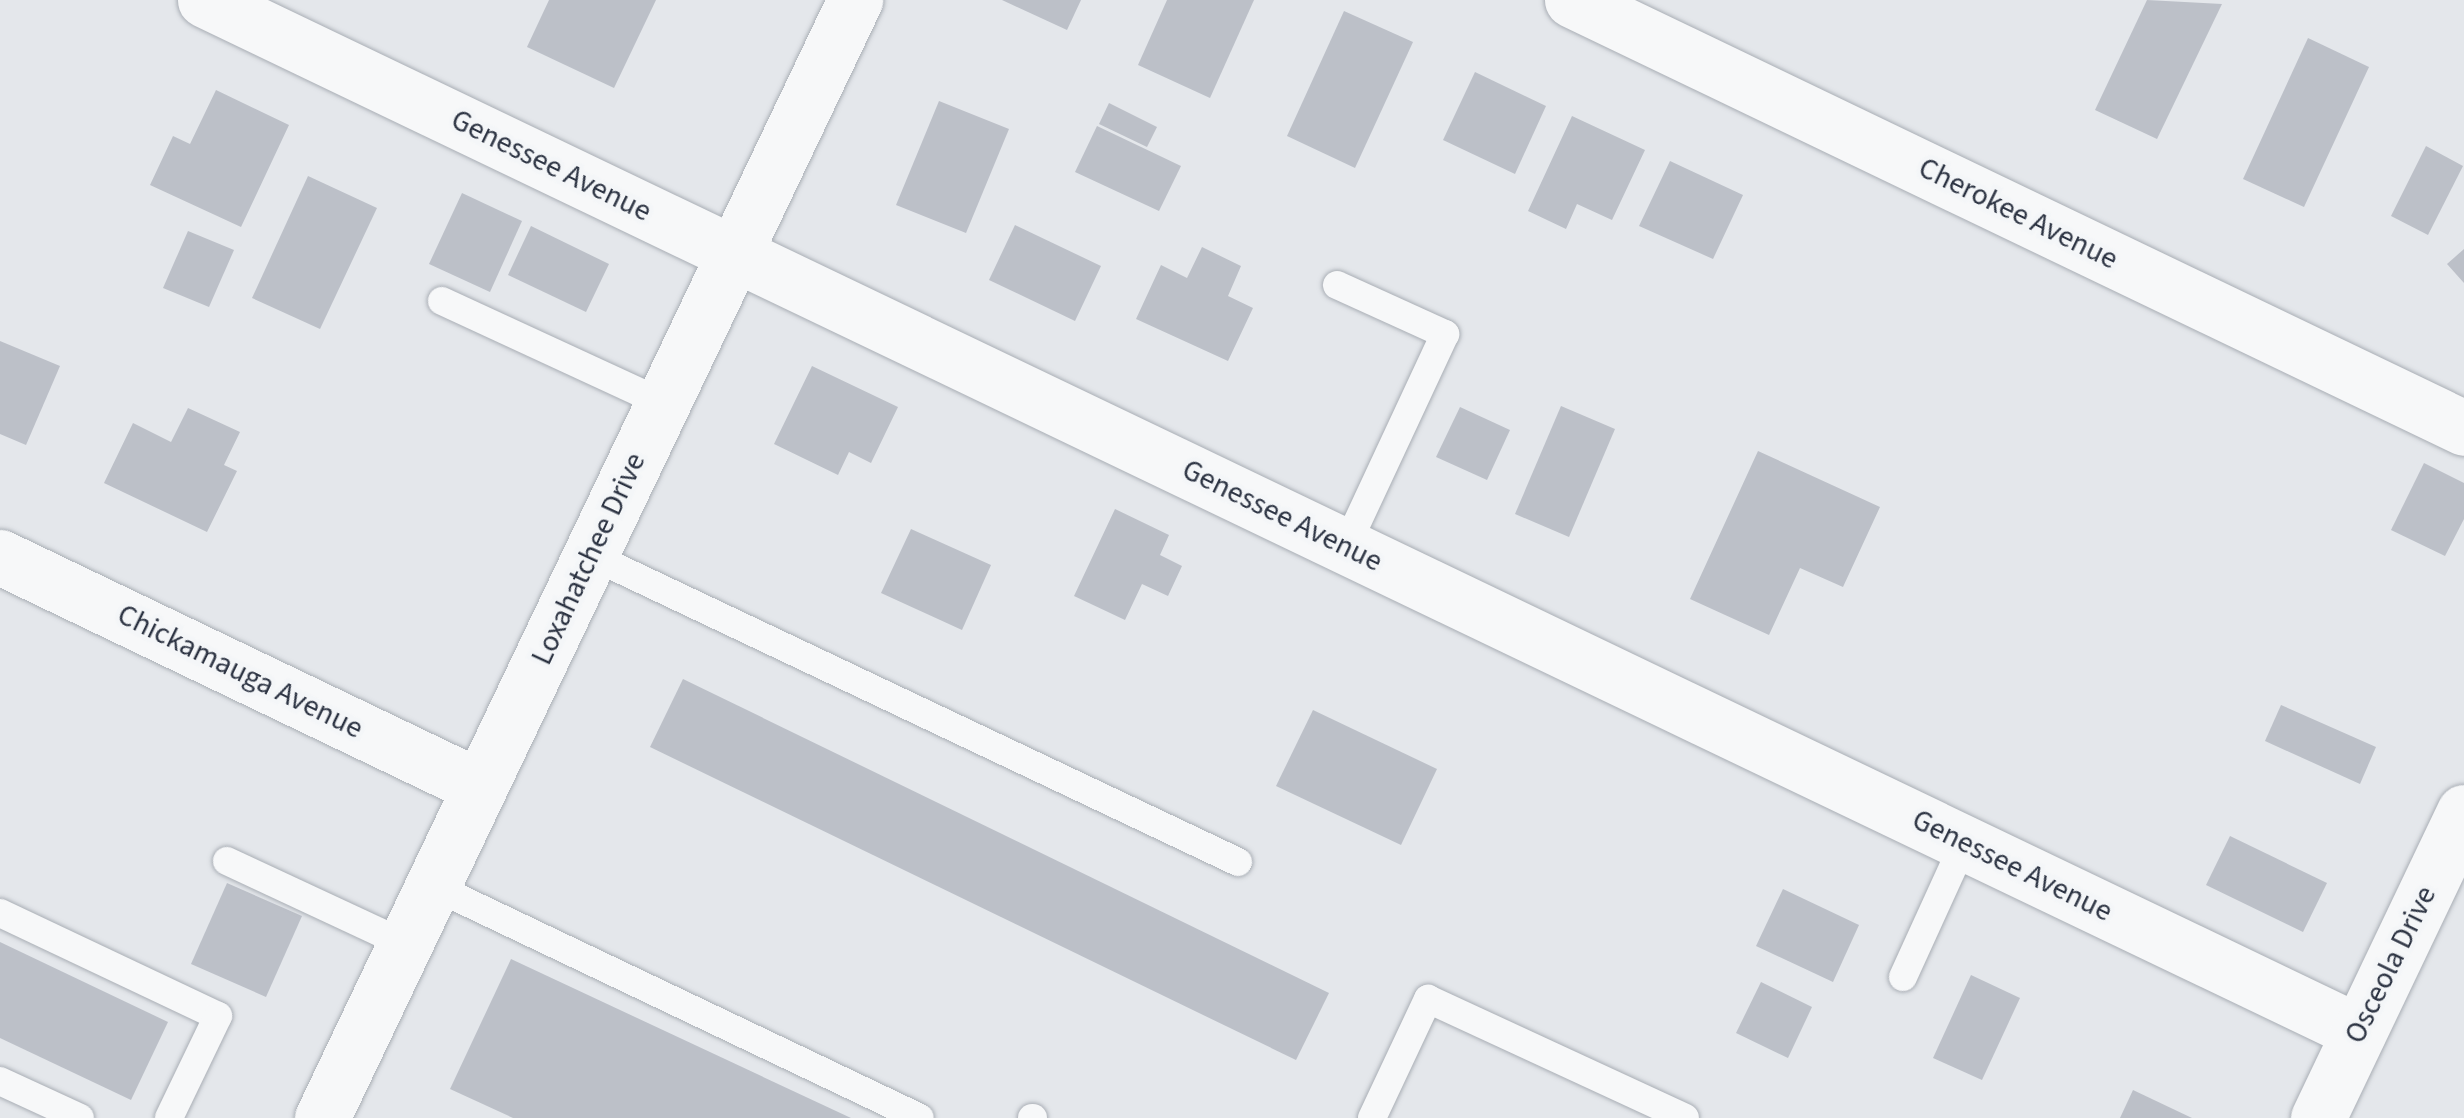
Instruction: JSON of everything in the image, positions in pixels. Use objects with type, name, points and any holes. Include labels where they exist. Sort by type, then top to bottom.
[{"type":"street","name":"Genessee Avenue","points":[[205,0],[2359,1032]]},
{"type":"street","name":"Loxahatchee Drive","points":[[322,1118],[856,0]]},
{"type":"street","name":"Cherokee Avenue","points":[[1572,0],[2464,428]]},
{"type":"street","name":"Chickamauga Avenue","points":[[0,557],[480,787]]},
{"type":"street","name":"Osceola Drive","points":[[2318,1118],[2464,812]]},
{"type":"lane","points":[[1337,284],[1444,334],[1346,546]]},
{"type":"lane","points":[[442,300],[663,403]]},
{"type":"lane","points":[[590,555],[1238,862]]},
{"type":"lane","points":[[1903,977],[1964,843]]},
{"type":"lane","points":[[227,861],[405,944]]},
{"type":"lane","points":[[433,886],[920,1118]]},
{"type":"lane","points":[[0,914],[218,1016],[170,1118]]},
{"type":"lane","points":[[1372,1118],[1428,999],[1685,1118]]},
{"type":"lane","points":[[0,1080],[80,1118]]},
{"type":"building","points":[[549,0],[656,0],[614,88],[527,47]]},
{"type":"building","points":[[1002,0],[1081,0],[1067,30]]},
{"type":"building","points":[[1167,0],[1254,0],[1210,98],[1138,65]]},
{"type":"building","points":[[2147,0],[2222,4],[2157,139],[2095,110]]},
{"type":"building","points":[[1344,11],[1413,42],[1355,168],[1287,136]]},
{"type":"building","points":[[2308,38],[2369,67],[2304,207],[2243,179]]},
{"type":"building","points":[[1475,72],[1546,106],[1515,174],[1443,140]]},
{"type":"building","points":[[216,90],[289,125],[241,227],[150,185],[173,136],[190,144]]},
{"type":"building","points":[[939,101],[1009,129],[966,233],[896,205]]},
{"type":"building","points":[[1109,103],[1157,127],[1147,147],[1099,124]]},
{"type":"building","points":[[1572,116],[1645,150],[1612,220],[1577,204],[1566,229],[1528,211]]},
{"type":"building","points":[[1097,126],[1181,166],[1159,211],[1075,172]]},
{"type":"building","points":[[2426,146],[2463,166],[2428,235],[2391,216]]},
{"type":"building","points":[[1670,161],[1743,195],[1713,259],[1639,226]]},
{"type":"building","points":[[308,176],[377,208],[320,329],[252,298]]},
{"type":"building","points":[[462,193],[522,221],[490,292],[429,264]]},
{"type":"building","points":[[1015,225],[1101,266],[1075,321],[989,280]]},
{"type":"building","points":[[531,226],[609,264],[586,312],[508,275]]},
{"type":"building","points":[[188,231],[234,250],[209,307],[163,288]]},
{"type":"building","points":[[1202,247],[1241,266],[1228,296],[1253,308],[1228,361],[1136,319],[1161,265],[1187,278]]},
{"type":"building","points":[[2464,249],[2464,283],[2447,264]]},
{"type":"building","points":[[0,341],[60,366],[26,445],[0,434]]},
{"type":"building","points":[[812,366],[898,407],[871,463],[849,452],[838,475],[774,444]]},
{"type":"building","points":[[1561,406],[1615,429],[1569,537],[1515,514]]},
{"type":"building","points":[[1460,407],[1510,430],[1487,480],[1436,457]]},
{"type":"building","points":[[188,408],[240,432],[224,465],[237,471],[207,532],[104,483],[133,423],[171,442]]},
{"type":"building","points":[[1758,451],[1880,507],[1843,587],[1800,568],[1769,635],[1690,599]]},
{"type":"building","points":[[2424,463],[2464,483],[2464,519],[2445,556],[2391,530]]},
{"type":"building","points":[[1115,509],[1169,535],[1160,555],[1182,566],[1168,596],[1142,584],[1125,620],[1074,596]]},
{"type":"building","points":[[911,529],[991,565],[962,630],[881,593]]},
{"type":"building","points":[[683,679],[1329,993],[1296,1060],[650,747]]},
{"type":"building","points":[[2281,705],[2376,747],[2360,784],[2265,741]]},
{"type":"building","points":[[1313,710],[1437,769],[1401,845],[1276,786]]},
{"type":"building","points":[[2230,836],[2327,883],[2303,932],[2206,885]]},
{"type":"building","points":[[227,883],[302,916],[266,997],[191,964]]},
{"type":"building","points":[[1783,889],[1859,925],[1833,982],[1756,946]]},
{"type":"building","points":[[0,942],[168,1022],[131,1100],[0,1038]]},
{"type":"building","points":[[511,959],[851,1118],[513,1118],[450,1089]]},
{"type":"building","points":[[1971,975],[2020,998],[1982,1080],[1933,1058]]},
{"type":"building","points":[[1761,982],[1812,1007],[1788,1058],[1736,1033]]},
{"type":"building","points":[[2133,1090],[2192,1118],[2120,1118]]}]
